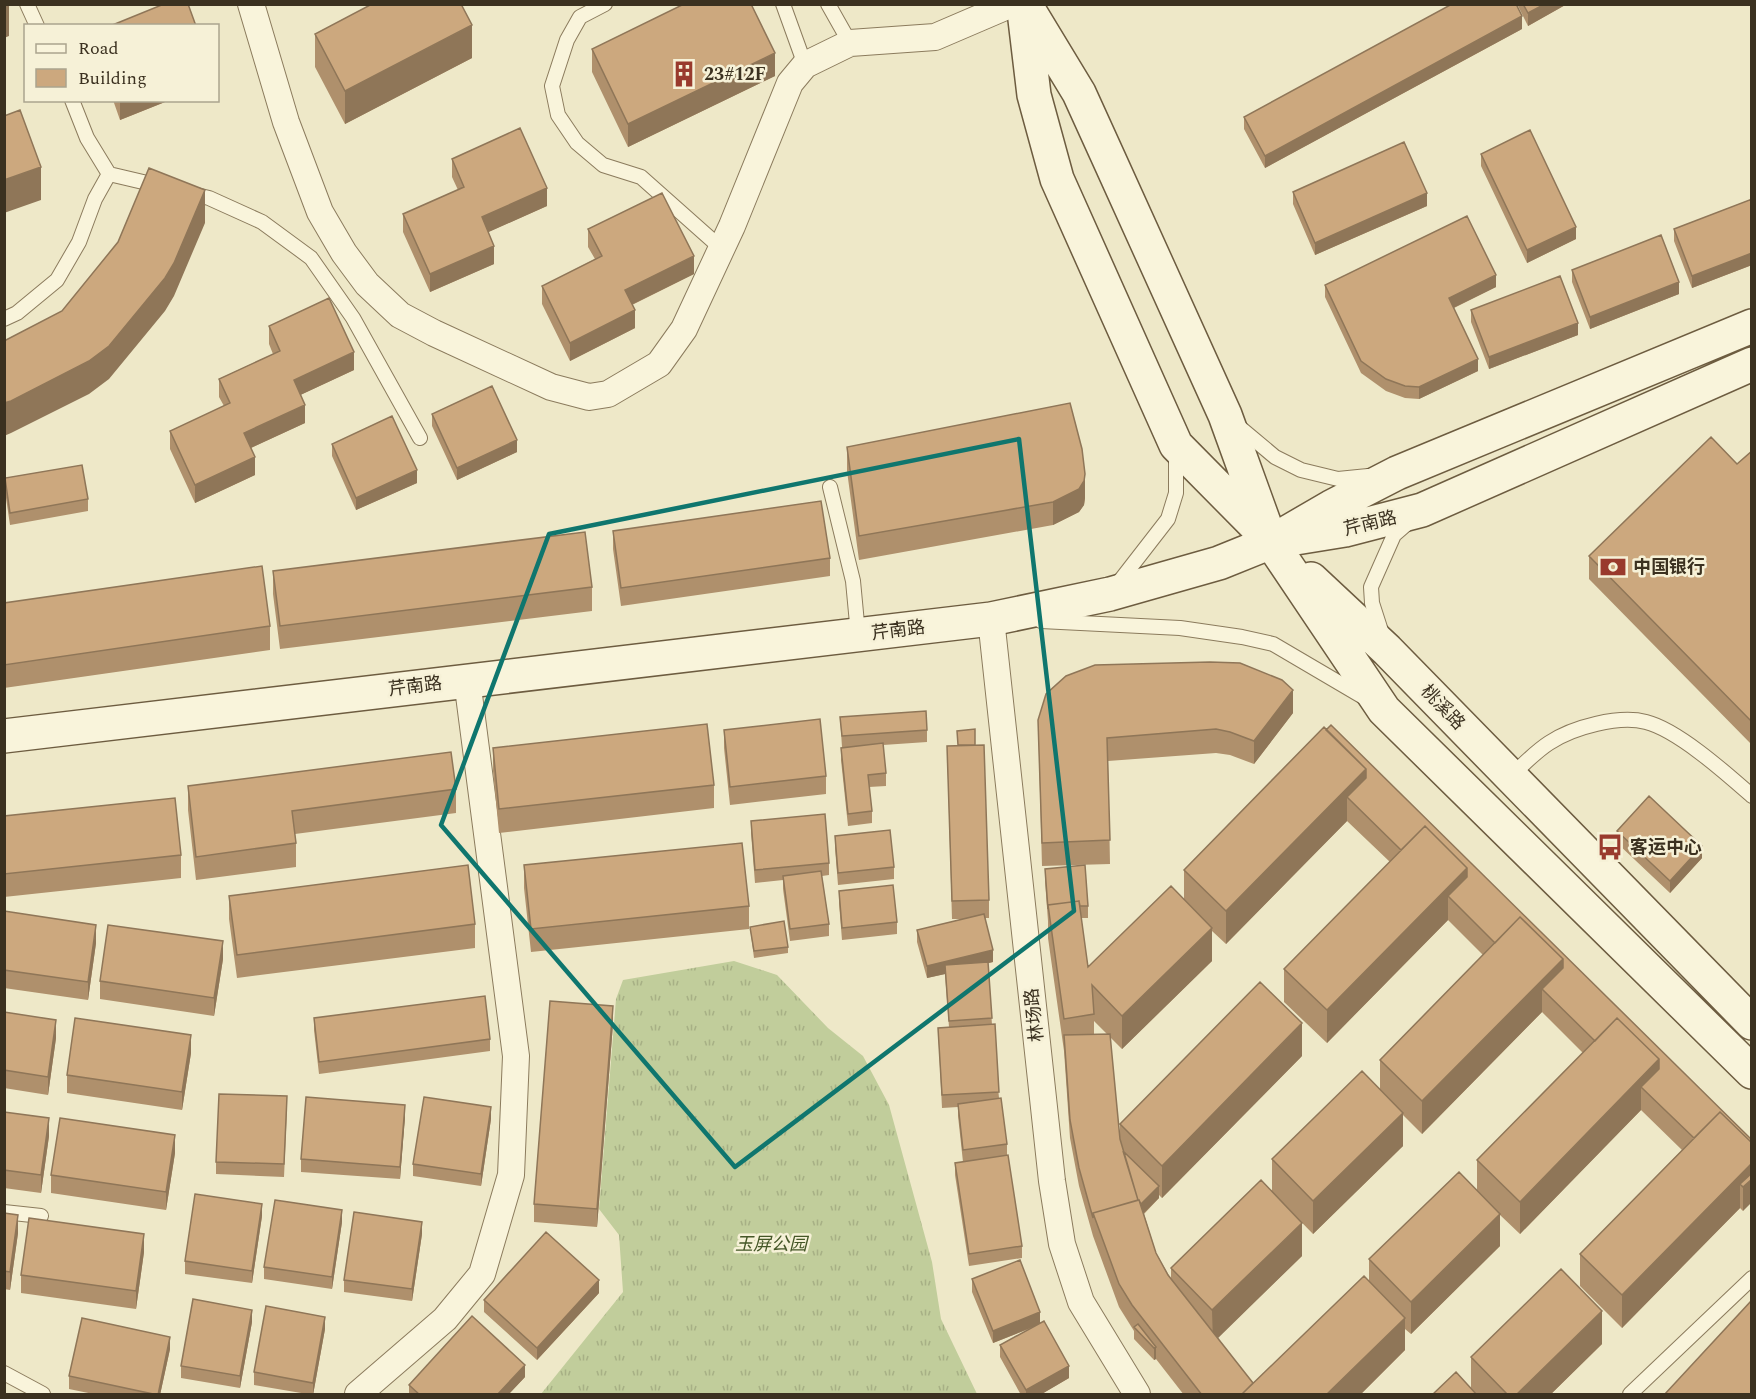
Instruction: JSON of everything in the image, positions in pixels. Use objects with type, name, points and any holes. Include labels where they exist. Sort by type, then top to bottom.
[{"type":"street","points":[[251,4],[286,122],[320,212],[344,253],[367,284],[400,315],[435,333],[551,387],[589,397],[608,394],[659,364],[684,329],[722,249],[790,83],[805,65],[850,43],[934,37],[1012,4]]},
{"type":"street","points":[[1024,4],[1079,93],[1225,415],[1271,542]]},
{"type":"street","points":[[1024,4],[1034,95],[1057,179],[1176,445],[1271,542],[1384,710],[1752,1072]]},
{"type":"street","points":[[1271,542],[1331,507],[1397,473],[1752,326]]},
{"type":"street","name":"芹南路","points":[[4,736],[991,619],[1110,594],[1219,563],[1271,542],[1345,530],[1422,510],[1752,364]]},
{"type":"street","name":"桃溪路","points":[[1271,542],[1388,650],[1752,1023]]},
{"type":"street","name":"林场路","points":[[991,619],[1051,1170],[1062,1244],[1081,1302],[1137,1395]]},
{"type":"street","points":[[358,1395],[445,1320],[482,1274],[511,1175],[516,1056],[467,680]]},
{"type":"lane","points":[[27,4],[37,24]]},
{"type":"lane","points":[[605,4],[580,17],[567,40],[552,86],[558,115],[578,142],[603,165],[641,177],[722,249]]},
{"type":"lane","points":[[783,4],[805,65]]},
{"type":"lane","points":[[828,4],[850,43]]},
{"type":"lane","points":[[73,102],[87,138],[109,174],[209,198],[262,222],[311,258],[353,318],[420,438]]},
{"type":"lane","points":[[4,319],[17,313],[57,280],[79,242],[95,199],[109,174]]},
{"type":"lane","points":[[1225,415],[1275,457],[1300,470],[1338,479],[1397,473]]},
{"type":"lane","points":[[1110,594],[1168,519],[1176,494],[1176,445]]},
{"type":"lane","points":[[830,487],[853,581],[858,634]]},
{"type":"lane","points":[[1388,650],[1374,609],[1371,587],[1394,535],[1422,510]]},
{"type":"lane","points":[[991,619],[1180,628],[1273,644],[1384,710]]},
{"type":"lane","points":[[1511,776],[1548,744],[1563,735],[1603,721],[1646,722],[1672,733],[1752,796]]},
{"type":"lane","points":[[4,1212],[41,1216]]},
{"type":"lane","points":[[1630,1395],[1752,1278]]},
{"type":"lane","points":[[4,1373],[43,1395]]},
{"type":"highlighted area","points":[[1019,439],[1074,911],[735,1167],[441,825],[549,534]]},
{"type":"green space","name":"玉屏公园","points":[[734,961],[777,975],[828,1028],[863,1056],[889,1105],[932,1262],[941,1319],[977,1394],[541,1394],[623,1292],[619,1235],[599,1209],[616,999],[623,980]]},
{"type":"building","points":[[164,4],[188,4],[195,24],[115,24]]},
{"type":"building","points":[[372,4],[461,4],[472,25],[345,91],[315,34]]},
{"type":"building","name":"23#12F","points":[[684,4],[751,4],[775,53],[628,124],[592,49]]},
{"type":"building","points":[[1452,4],[1516,4],[1522,16],[1265,156],[1244,117]]},
{"type":"building","points":[[1523,4],[1545,4],[1528,13]]},
{"type":"building","points":[[20,110],[41,167],[4,180],[4,116]]},
{"type":"building","points":[[520,128],[547,188],[482,217],[494,246],[430,274],[403,214],[464,187],[452,159]]},
{"type":"building","points":[[1530,130],[1576,227],[1527,250],[1481,154]]},
{"type":"building","points":[[1404,142],[1427,193],[1315,243],[1293,192]]},
{"type":"building","points":[[149,168],[205,190],[174,263],[165,278],[109,346],[89,361],[4,403],[4,341],[62,311],[118,242]]},
{"type":"building","points":[[662,193],[694,256],[625,290],[635,310],[570,343],[542,286],[602,256],[588,229]]},
{"type":"building","points":[[1752,199],[1752,253],[1692,276],[1674,229]]},
{"type":"building","points":[[1467,216],[1496,275],[1449,298],[1478,359],[1419,387],[1405,386],[1386,379],[1361,361],[1325,285]]},
{"type":"building","points":[[1661,235],[1679,282],[1590,317],[1572,270]]},
{"type":"building","points":[[1560,276],[1578,323],[1489,357],[1471,310]]},
{"type":"building","points":[[329,298],[354,352],[294,380],[305,405],[244,433],[255,457],[195,485],[170,431],[230,403],[219,379],[280,351],[269,326]]},
{"type":"building","points":[[492,386],[517,440],[457,468],[432,414]]},
{"type":"building","points":[[1070,403],[1082,449],[1085,474],[1079,489],[1053,502],[859,536],[847,447]]},
{"type":"building","points":[[392,416],[417,470],[356,498],[332,444]]},
{"type":"building","points":[[1711,437],[1737,464],[1752,451],[1752,722],[1589,556]]},
{"type":"building","points":[[82,465],[88,499],[10,513],[5,478]]},
{"type":"building","points":[[821,501],[830,558],[621,588],[613,531]]},
{"type":"building","points":[[585,532],[592,587],[280,626],[273,571]]},
{"type":"building","points":[[262,566],[270,626],[4,665],[4,603]]},
{"type":"building","points":[[1240,663],[1282,680],[1293,690],[1254,741],[1216,729],[1107,738],[1110,840],[1042,843],[1038,720],[1046,694],[1066,676],[1095,665]]},
{"type":"building","points":[[926,711],[927,730],[842,736],[840,717]]},
{"type":"building","points":[[820,719],[826,776],[730,787],[724,730]]},
{"type":"building","points":[[707,724],[714,785],[499,809],[493,748]]},
{"type":"building","points":[[1331,725],[1752,1140],[1752,1143],[1720,1112],[1694,1138],[1641,1087],[1659,1069],[1659,1059],[1617,1018],[1595,1041],[1542,989],[1563,968],[1563,959],[1520,917],[1495,943],[1448,896],[1467,877],[1467,868],[1425,826],[1401,850],[1347,797],[1366,778],[1366,769],[1326,730]]},
{"type":"building","points":[[1324,727],[1366,769],[1226,911],[1184,870]]},
{"type":"building","points":[[975,729],[975,745],[958,745],[957,731]]},
{"type":"building","points":[[883,743],[886,773],[868,775],[872,811],[848,814],[841,748]]},
{"type":"building","points":[[984,745],[989,900],[952,901],[947,746]]},
{"type":"building","points":[[451,752],[456,789],[292,811],[296,843],[196,857],[188,786]]},
{"type":"building","points":[[1649,796],[1702,846],[1670,881],[1617,831]]},
{"type":"building","points":[[175,798],[181,855],[4,874],[4,816]]},
{"type":"building","points":[[825,814],[829,863],[755,870],[751,821]]},
{"type":"building","points":[[1425,826],[1467,868],[1327,1010],[1284,969]]},
{"type":"building","points":[[890,830],[894,867],[838,873],[835,836]]},
{"type":"building","points":[[742,843],[749,906],[531,929],[524,865]]},
{"type":"building","points":[[468,865],[475,924],[237,955],[229,896]]},
{"type":"building","points":[[1085,865],[1088,906],[1080,906],[1079,901],[1048,905],[1048,909],[1045,869]]},
{"type":"building","points":[[821,871],[829,924],[790,929],[783,876]]},
{"type":"building","points":[[893,885],[897,922],[842,928],[839,891]]},
{"type":"building","points":[[1171,886],[1212,928],[1122,1016],[1092,985],[1094,1014],[1064,1019],[1048,905],[1079,901],[1088,967]]},
{"type":"building","points":[[4,911],[96,925],[88,982],[4,970]]},
{"type":"building","points":[[984,914],[993,950],[927,966],[917,930]]},
{"type":"building","points":[[1520,917],[1563,959],[1422,1101],[1380,1060]]},
{"type":"building","points":[[784,921],[788,947],[754,951],[750,927]]},
{"type":"building","points":[[108,925],[223,941],[214,998],[100,981]]},
{"type":"building","points":[[988,962],[992,1018],[949,1021],[945,965]]},
{"type":"building","points":[[1260,982],[1302,1023],[1162,1166],[1120,1124]]},
{"type":"building","points":[[485,996],[490,1039],[319,1062],[314,1018]]},
{"type":"building","points":[[550,1001],[613,1006],[597,1209],[534,1204]]},
{"type":"building","points":[[4,1012],[56,1020],[48,1077],[4,1070]]},
{"type":"building","points":[[75,1018],[191,1035],[182,1092],[67,1075]]},
{"type":"building","points":[[1617,1018],[1659,1059],[1520,1202],[1477,1160]]},
{"type":"building","points":[[995,1024],[999,1092],[942,1095],[938,1028]]},
{"type":"building","points":[[1110,1034],[1120,1139],[1138,1200],[1093,1213],[1093,1218],[1079,1168],[1070,1120],[1064,1035]]},
{"type":"building","points":[[1362,1071],[1403,1113],[1313,1201],[1272,1159]]},
{"type":"building","points":[[219,1094],[287,1096],[284,1164],[216,1162]]},
{"type":"building","points":[[306,1097],[405,1105],[400,1167],[301,1159]]},
{"type":"building","points":[[424,1097],[491,1107],[481,1174],[413,1164]]},
{"type":"building","points":[[1001,1098],[1007,1144],[963,1150],[958,1104]]},
{"type":"building","points":[[4,1112],[49,1118],[41,1175],[4,1170]]},
{"type":"building","points":[[1720,1112],[1752,1143],[1752,1163],[1622,1295],[1580,1254]]},
{"type":"building","points":[[60,1118],[175,1135],[166,1192],[51,1175]]},
{"type":"building","points":[[1123,1151],[1159,1186],[1141,1204],[1138,1200]]},
{"type":"building","points":[[1008,1155],[1022,1246],[969,1254],[955,1163]]},
{"type":"building","points":[[1459,1172],[1500,1214],[1411,1302],[1369,1259]]},
{"type":"building","points":[[1752,1173],[1752,1179],[1743,1187],[1740,1184]]},
{"type":"building","points":[[1261,1180],[1302,1223],[1212,1310],[1171,1268]]},
{"type":"building","points":[[195,1194],[262,1204],[252,1271],[185,1261]]},
{"type":"building","points":[[275,1200],[342,1210],[332,1277],[264,1267]]},
{"type":"building","points":[[1139,1200],[1156,1253],[1168,1275],[1253,1383],[1241,1395],[1202,1395],[1132,1305],[1119,1284],[1093,1213]]},
{"type":"building","points":[[354,1212],[422,1222],[412,1289],[344,1280]]},
{"type":"building","points":[[4,1213],[18,1215],[10,1272],[4,1271]]},
{"type":"building","points":[[29,1218],[144,1234],[136,1291],[21,1275]]},
{"type":"building","points":[[546,1232],[599,1280],[537,1348],[484,1300]]},
{"type":"building","points":[[1020,1260],[1040,1312],[993,1331],[972,1279]]},
{"type":"building","points":[[1561,1269],[1602,1311],[1516,1395],[1508,1395],[1471,1357]]},
{"type":"building","points":[[1364,1276],[1405,1318],[1326,1395],[1241,1395]]},
{"type":"building","points":[[193,1299],[252,1310],[240,1376],[181,1366]]},
{"type":"building","points":[[1752,1300],[1752,1395],[1664,1395]]},
{"type":"building","points":[[266,1306],[325,1317],[313,1383],[254,1372]]},
{"type":"building","points":[[472,1316],[525,1365],[497,1395],[420,1395],[409,1385]]},
{"type":"building","points":[[82,1318],[170,1337],[158,1395],[69,1376]]},
{"type":"building","points":[[1044,1321],[1069,1366],[1026,1390],[1000,1345]]},
{"type":"building","points":[[1138,1324],[1156,1347],[1154,1348],[1134,1327]]},
{"type":"building","points":[[1456,1372],[1477,1395],[1432,1395]]},
{"type":"place","name":"23#12F","points":[[684,74]]},
{"type":"place","name":"中国银行","points":[[1613,567]]},
{"type":"place","name":"客运中心","points":[[1610,847]]}]
